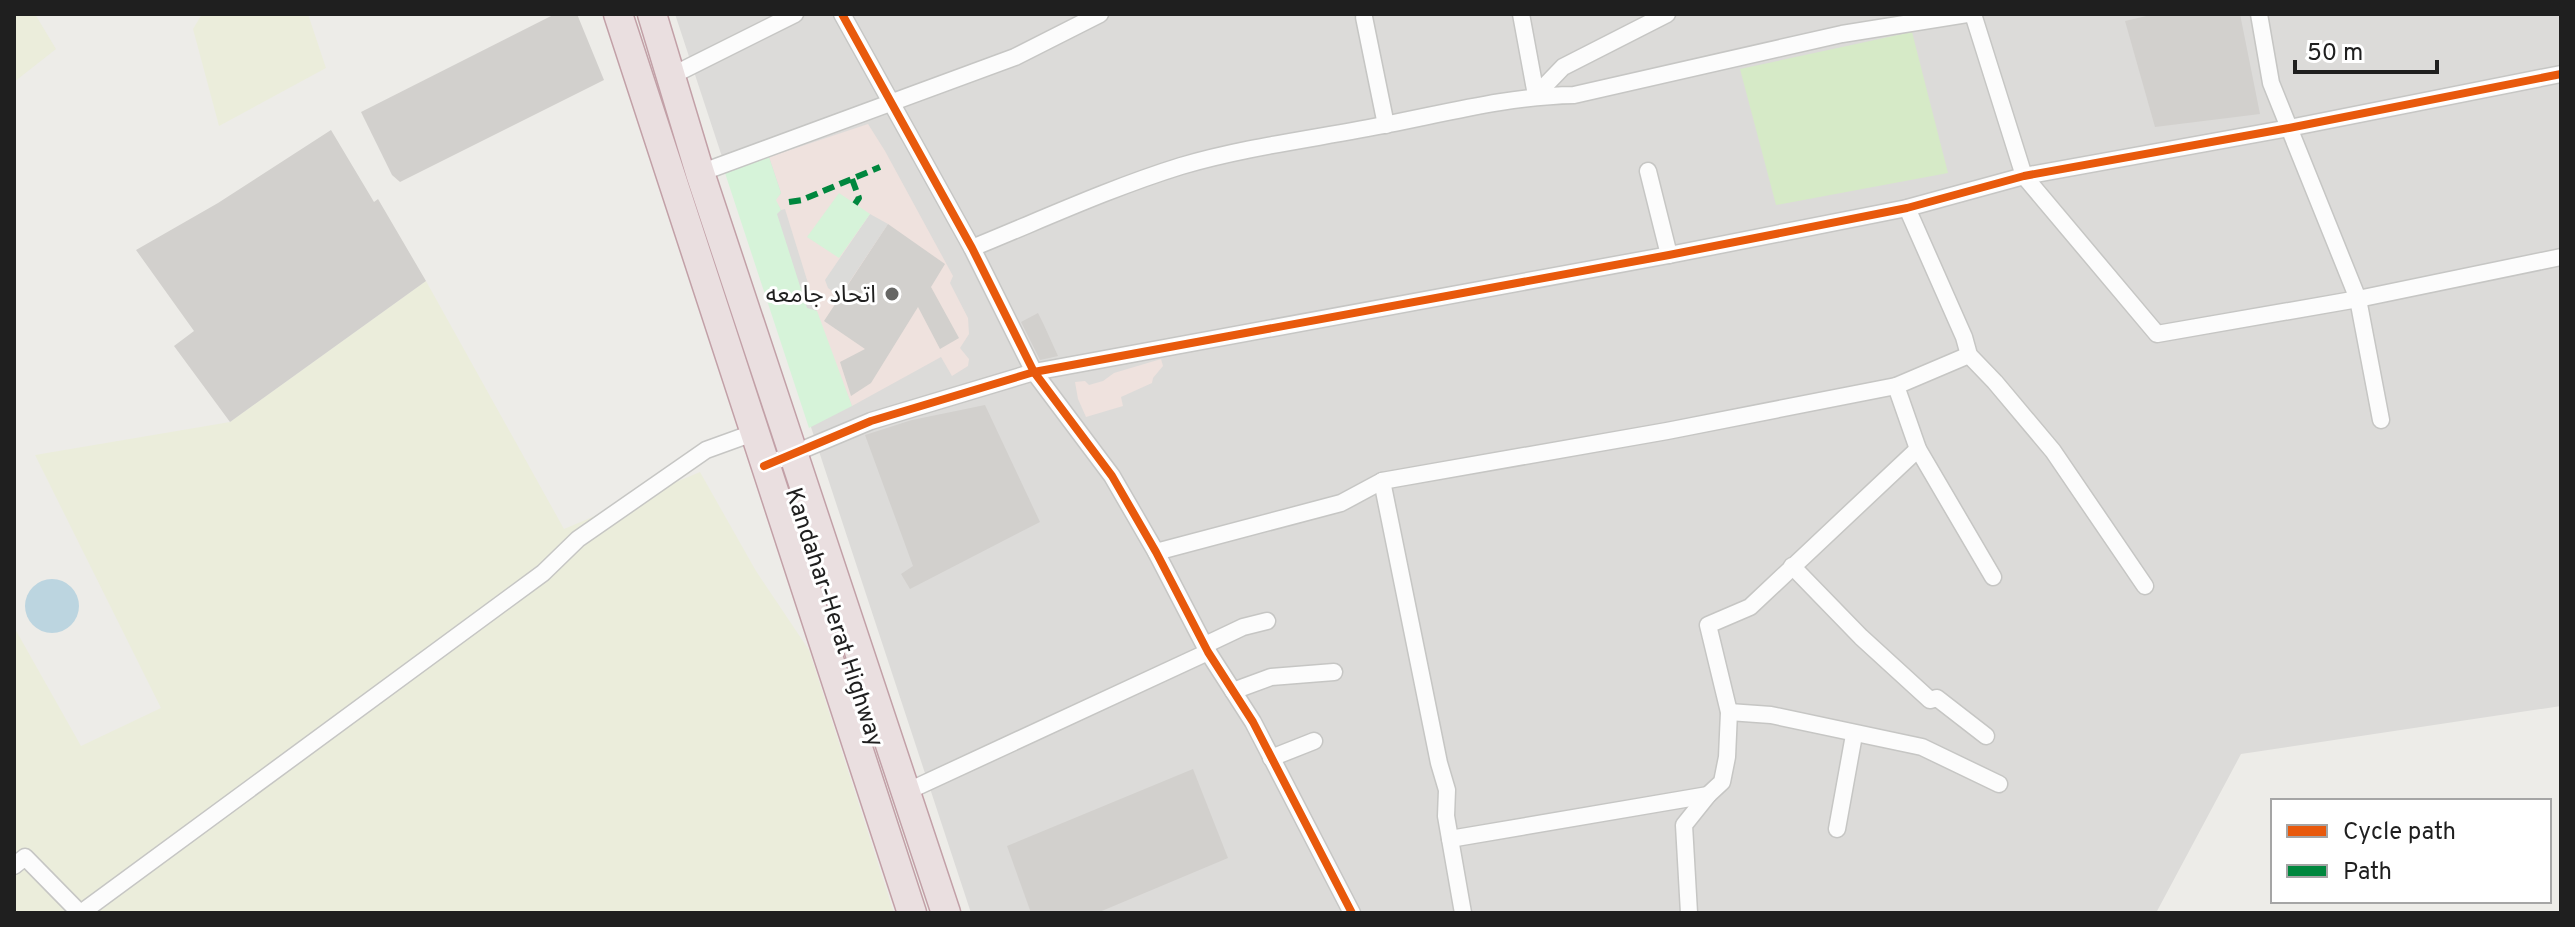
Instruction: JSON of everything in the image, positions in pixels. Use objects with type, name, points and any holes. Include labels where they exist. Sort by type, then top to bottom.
[{"type":"highway","name":"Kandahar-Herat Highway","points":[[618,14],[912,913]]},
{"type":"highway","name":"Kandahar-Herat Highway","points":[[652,14],[700,173],[946,913]]},
{"type":"street","points":[[671,76],[795,14]]},
{"type":"street","points":[[842,14],[972,248],[1034,372],[1112,476],[1206,649],[1271,758],[1352,913]]},
{"type":"street","points":[[700,173],[950,83],[1015,57],[1100,14]]},
{"type":"street","points":[[1521,14],[1536,95]]},
{"type":"street","points":[[1536,95],[1563,67],[1667,14]]},
{"type":"street","points":[[972,248],[1075,205],[1180,167],[1264,145],[1536,95],[1574,95],[1842,34],[1967,14]]},
{"type":"street","points":[[1973,14],[2024,176],[2157,334],[2358,299],[2561,257]]},
{"type":"street","points":[[2259,14],[2271,83],[2358,299],[2381,420]]},
{"type":"street","points":[[1364,17],[1386,125]]},
{"type":"street","points":[[764,466],[871,421],[1034,372],[1669,255],[1907,208],[2024,176],[2561,74]]},
{"type":"street","points":[[1648,171],[1669,255]]},
{"type":"street","points":[[1907,208],[1969,355],[2053,451],[2145,586]]},
{"type":"street","points":[[1156,552],[1341,503],[1382,481],[1667,431],[1896,386],[1969,355]]},
{"type":"street","points":[[1896,386],[1918,449],[1993,577]]},
{"type":"street","points":[[14,866],[25,857],[81,913],[543,573],[578,539],[706,450],[753,433]]},
{"type":"street","points":[[1689,913],[1684,825],[1722,782],[1727,757],[1729,712],[1708,625],[1750,607],[1918,449]]},
{"type":"street","points":[[1382,481],[1447,790],[1446,816],[1463,913]]},
{"type":"street","points":[[1792,566],[1861,637],[1930,700],[1937,698],[1986,736]]},
{"type":"street","points":[[906,792],[1206,649],[1243,627],[1267,621]]},
{"type":"street","points":[[1233,691],[1271,677],[1334,672]]},
{"type":"street","points":[[1729,712],[1771,715],[1922,747],[1999,784]]},
{"type":"street","points":[[1837,829],[1854,735]]},
{"type":"street","points":[[1271,758],[1314,741]]},
{"type":"street","points":[[1450,839],[1708,795]]},
{"type":"shaded area","points":[[675,14],[2561,14],[2561,706],[2241,754],[2156,913],[971,913]]},
{"type":"shaded area","points":[[868,124],[953,276],[950,283],[968,318],[969,334],[960,348],[969,359],[968,366],[952,376],[941,357],[852,406],[825,338],[785,209],[781,210],[775,200],[781,193],[769,157]]},
{"type":"shaded area","points":[[870,214],[888,224],[840,296],[828,288],[825,280]]},
{"type":"shaded area","points":[[1161,359],[1163,366],[1152,383],[1121,397],[1123,406],[1086,417],[1075,382],[1085,381],[1089,385],[1103,381],[1114,373]]},
{"type":"green space","points":[[14,14],[35,14],[56,49],[14,82]]},
{"type":"green space","points":[[202,14],[308,14],[326,68],[219,126],[193,29]]},
{"type":"green space","points":[[1912,32],[1948,173],[1776,205],[1740,69]]},
{"type":"green space","points":[[769,157],[781,193],[776,200],[781,210],[777,214],[807,308],[817,311],[852,406],[809,428],[725,173]]},
{"type":"green space","points":[[839,193],[870,214],[839,258],[807,237]]},
{"type":"green space","points":[[426,281],[564,529],[700,472],[756,571],[809,650],[894,913],[14,913],[14,627],[81,746],[161,708],[35,455],[230,422]]},
{"type":"water","points":[[52,579],[71,587],[79,606],[71,625],[52,633],[33,625],[25,606],[33,587]]},
{"type":"building","points":[[555,14],[577,14],[604,80],[400,182],[392,175],[361,112]]},
{"type":"building","points":[[2155,14],[2240,14],[2260,114],[2155,127],[2125,21]]},
{"type":"building","points":[[331,130],[374,202],[378,199],[426,281],[230,422],[174,346],[194,331],[136,250],[218,203]]},
{"type":"building","points":[[888,224],[945,264],[931,287],[959,338],[940,349],[918,307],[871,383],[851,396],[840,362],[865,349],[824,321]]},
{"type":"building","points":[[1038,313],[1058,356],[1040,360],[1021,322]]},
{"type":"building","points":[[985,405],[1040,522],[910,589],[901,574],[913,566],[865,435],[912,420]]},
{"type":"building","points":[[1193,769],[1228,858],[1097,913],[1031,913],[1007,846]]},
{"type":"marked path","points":[[789,202],[802,200],[880,167]]},
{"type":"marked path","points":[[852,179],[859,198],[855,204]]},
{"type":"cycle path","points":[[842,14],[972,248],[1034,372],[1112,476],[1208,652],[1253,722],[1352,913]]},
{"type":"cycle path","points":[[764,466],[871,421],[1034,372],[1669,255],[1907,208],[2024,176],[2561,74]]},
{"type":"place","name":"اتحاد جامعه","points":[[892,294]]}]
